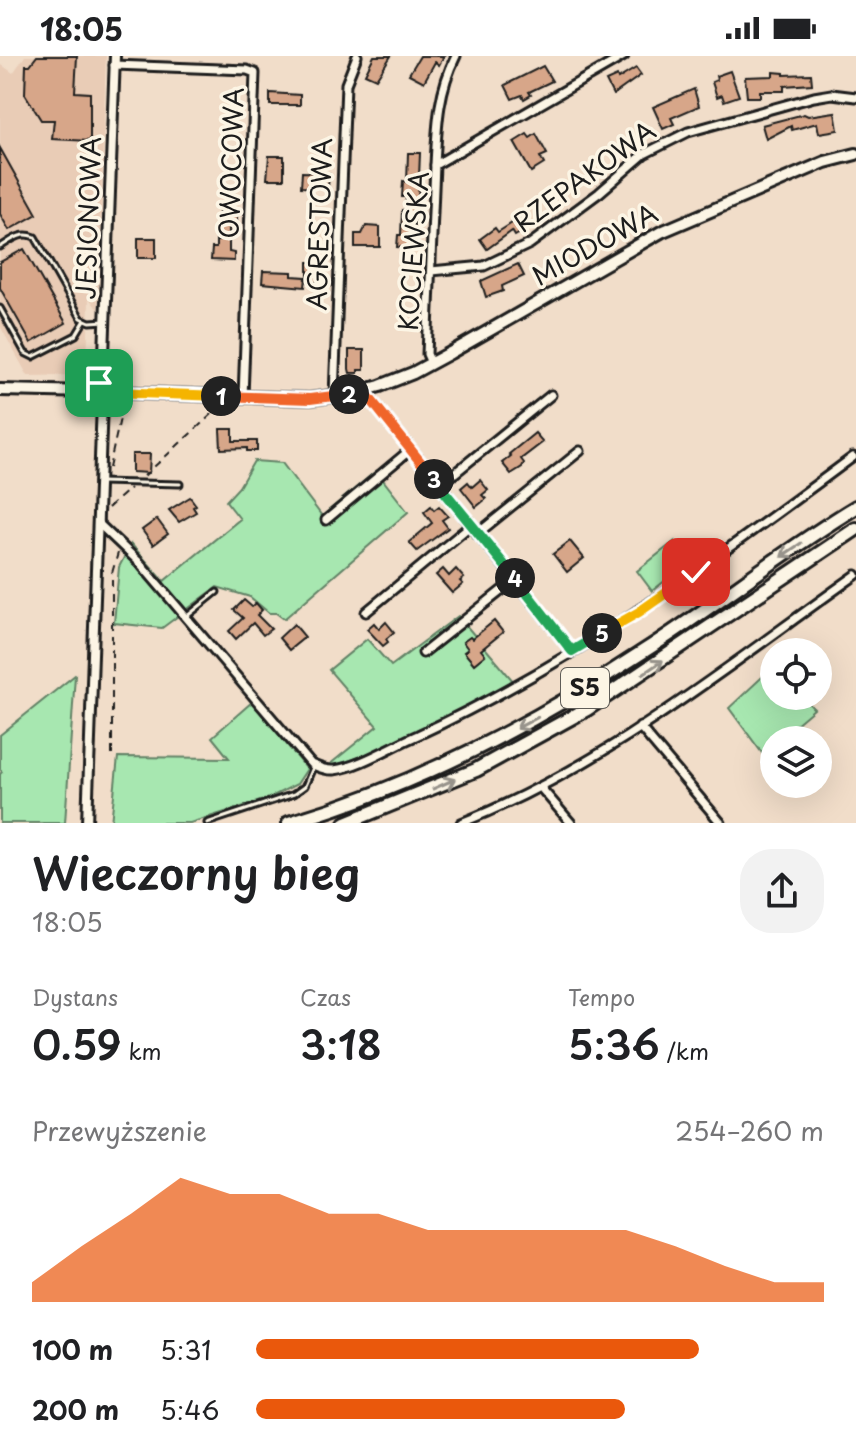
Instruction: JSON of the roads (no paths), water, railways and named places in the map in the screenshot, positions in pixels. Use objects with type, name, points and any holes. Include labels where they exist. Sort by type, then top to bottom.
[{"type":"highway","name":"S5","points":[[289,823],[426,774],[539,717],[645,651],[856,507]]},
{"type":"highway","name":"S5","points":[[346,823],[476,770],[587,709],[856,529]]},
{"type":"main road","name":"MIODOWA","points":[[112,392],[125,398],[310,399],[364,391],[431,363],[661,232],[825,162],[856,154]]},
{"type":"main road","points":[[103,382],[110,385],[112,392],[109,399],[102,402],[95,399],[93,392],[96,385],[103,382]]},
{"type":"main road","points":[[0,390],[93,392]]},
{"type":"street","name":"AGRESTOWA","points":[[334,396],[346,84],[357,56]]},
{"type":"street","points":[[435,165],[439,102],[456,56]]},
{"type":"street","name":"KOCIEWSKA","points":[[431,363],[427,354],[435,165],[624,56]]},
{"type":"street","name":"JESIONOWA","points":[[103,382],[114,60]]},
{"type":"street","name":"OWOCOWA","points":[[114,60],[255,73],[243,397]]},
{"type":"street","name":"RZEPAKOWA","points":[[431,271],[484,266],[530,244],[575,212],[644,154],[688,132],[814,97],[832,94],[856,97]]},
{"type":"street","points":[[364,391],[572,651]]},
{"type":"street","points":[[439,486],[551,395]]},
{"type":"street","points":[[87,823],[102,402]]},
{"type":"street","points":[[326,520],[410,450]]},
{"type":"street","points":[[477,534],[580,451]]},
{"type":"street","points":[[98,520],[139,562],[312,764],[334,770],[469,711],[533,677],[639,612],[855,458]]},
{"type":"street","points":[[366,612],[471,525]]},
{"type":"street","points":[[461,823],[541,788],[640,727],[856,575]]},
{"type":"street","points":[[423,653],[516,579]]},
{"type":"street","points":[[640,727],[721,823]]},
{"type":"street","points":[[541,788],[571,823]]},
{"type":"lane","points":[[0,247],[19,236],[28,234],[35,237],[81,318],[105,321]]},
{"type":"lane","points":[[0,308],[25,353],[33,357],[76,335],[85,320]]},
{"type":"lane","points":[[100,482],[180,484]]},
{"type":"lane","points":[[186,617],[217,592]]},
{"type":"lane","points":[[207,823],[294,794],[305,786],[312,764]]}]
